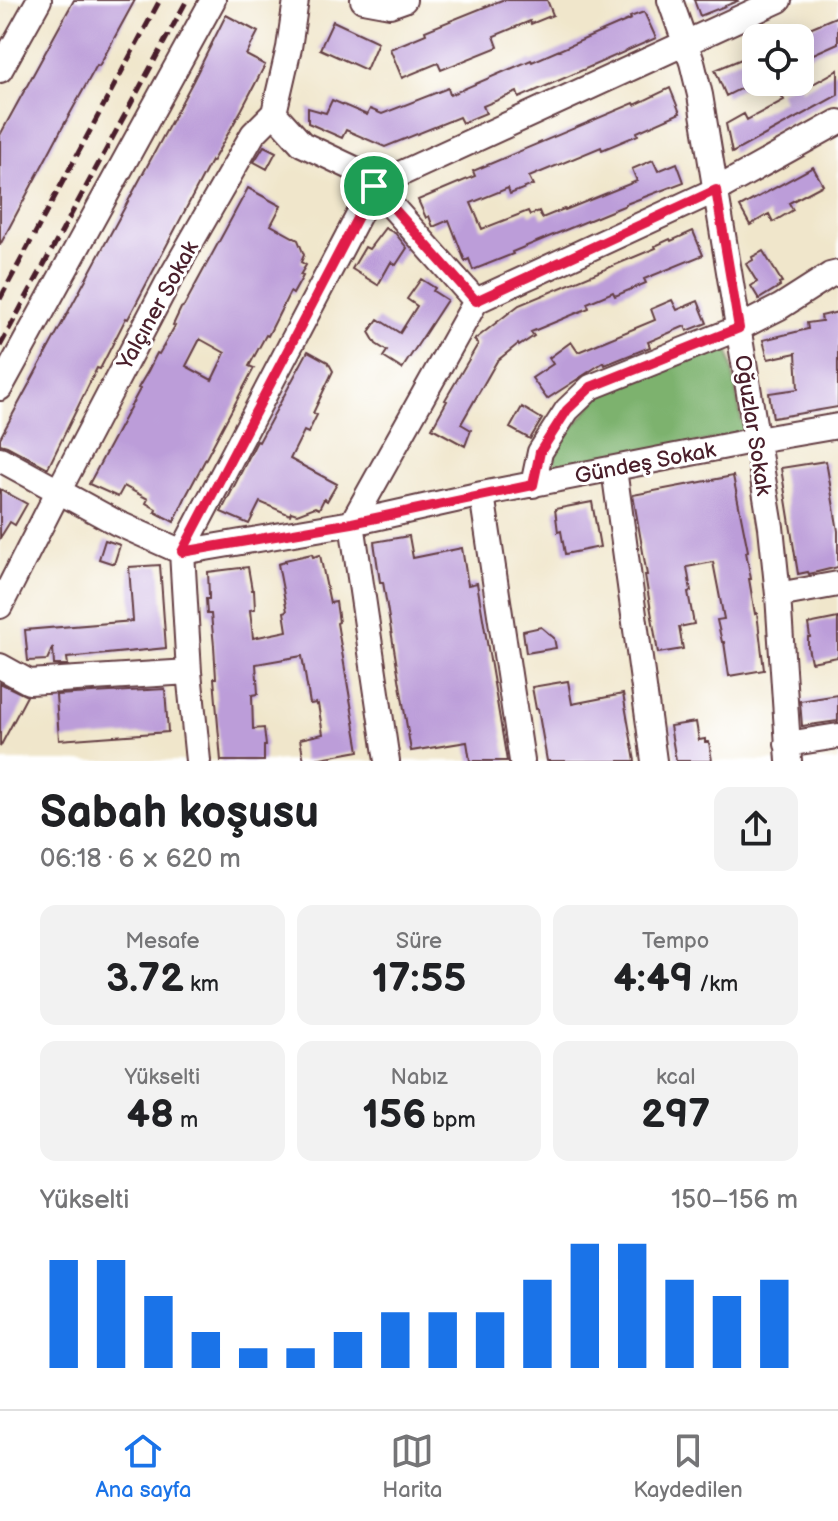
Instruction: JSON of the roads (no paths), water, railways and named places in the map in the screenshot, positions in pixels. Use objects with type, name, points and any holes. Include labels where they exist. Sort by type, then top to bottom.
[{"type":"street","points":[[0,388],[213,0]]},
{"type":"street","name":"Yalçıner Sokak","points":[[0,606],[167,284],[253,134],[274,113],[296,0]]},
{"type":"street","points":[[363,0],[390,5],[404,0]]},
{"type":"street","name":"Oğuzlar Sokak","points":[[670,0],[700,95],[771,527],[788,752]]},
{"type":"street","points":[[198,761],[182,552],[374,186],[779,0]]},
{"type":"street","points":[[0,70],[35,1]]},
{"type":"street","points":[[274,113],[302,144],[357,170],[476,301]]},
{"type":"street","points":[[387,761],[352,523],[476,301],[716,190],[838,122]]},
{"type":"street","points":[[533,485],[540,452],[567,410],[591,387],[739,328],[838,273]]},
{"type":"street","name":"Gündeş Sokak","points":[[182,552],[352,523],[482,494],[838,426]]},
{"type":"street","points":[[0,459],[117,523],[182,552]]},
{"type":"street","points":[[614,469],[654,761]]},
{"type":"street","points":[[482,494],[522,761]]},
{"type":"street","points":[[778,595],[838,584]]},
{"type":"street","points":[[0,666],[29,682],[189,672]]},
{"type":"street","points":[[788,752],[838,736]]},
{"type":"railway","points":[[0,299],[160,0]]},
{"type":"railway","points":[[0,346],[187,0]]}]
